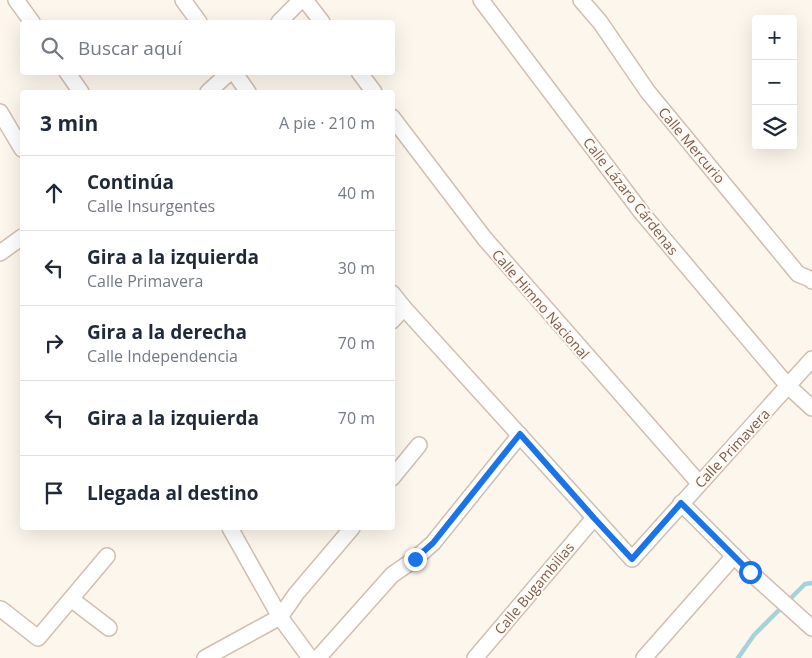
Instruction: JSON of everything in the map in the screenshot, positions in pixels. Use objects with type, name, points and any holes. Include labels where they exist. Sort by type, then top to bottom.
[{"type":"street","points":[[16,0],[31,20]]},
{"type":"street","points":[[183,0],[197,20]]},
{"type":"street","points":[[281,20],[301,0]]},
{"type":"street","points":[[305,0],[320,20]]},
{"type":"street","name":"Calle Lázaro Cárdenas","points":[[481,0],[642,213],[788,386],[812,408]]},
{"type":"street","name":"Calle Mercurio","points":[[581,0],[600,22],[654,100],[798,274],[811,279]]},
{"type":"street","points":[[69,75],[80,90]]},
{"type":"street","points":[[210,90],[227,75]]},
{"type":"street","points":[[236,75],[247,90]]},
{"type":"street","points":[[361,75],[372,90]]},
{"type":"street","points":[[0,112],[20,146]]},
{"type":"street","name":"Calle Himno Nacional","points":[[395,121],[484,239],[699,483]]},
{"type":"street","points":[[0,253],[20,238]]},
{"type":"street","points":[[395,297],[594,518]]},
{"type":"street","points":[[395,318],[404,308]]},
{"type":"street","name":"Calle Primavera","points":[[594,518],[632,559],[812,359]]},
{"type":"street","points":[[318,658],[392,575],[415,559],[433,543],[520,434]]},
{"type":"street","points":[[395,474],[419,445]]},
{"type":"street","points":[[681,503],[750,572],[812,628]]},
{"type":"street","name":"Calle Bugambilias","points":[[475,658],[594,518]]},
{"type":"street","points":[[231,530],[280,617],[310,658]]},
{"type":"street","points":[[205,658],[280,617],[296,594],[350,530]]},
{"type":"street","points":[[0,610],[38,638],[107,556]]},
{"type":"street","points":[[644,658],[734,556]]},
{"type":"street","points":[[71,599],[109,628]]},
{"type":"waterway","points":[[738,658],[754,635],[805,584],[812,583]]},
{"type":"route","points":[[415,559],[433,543],[520,434],[632,559],[681,503],[750,572]]}]
